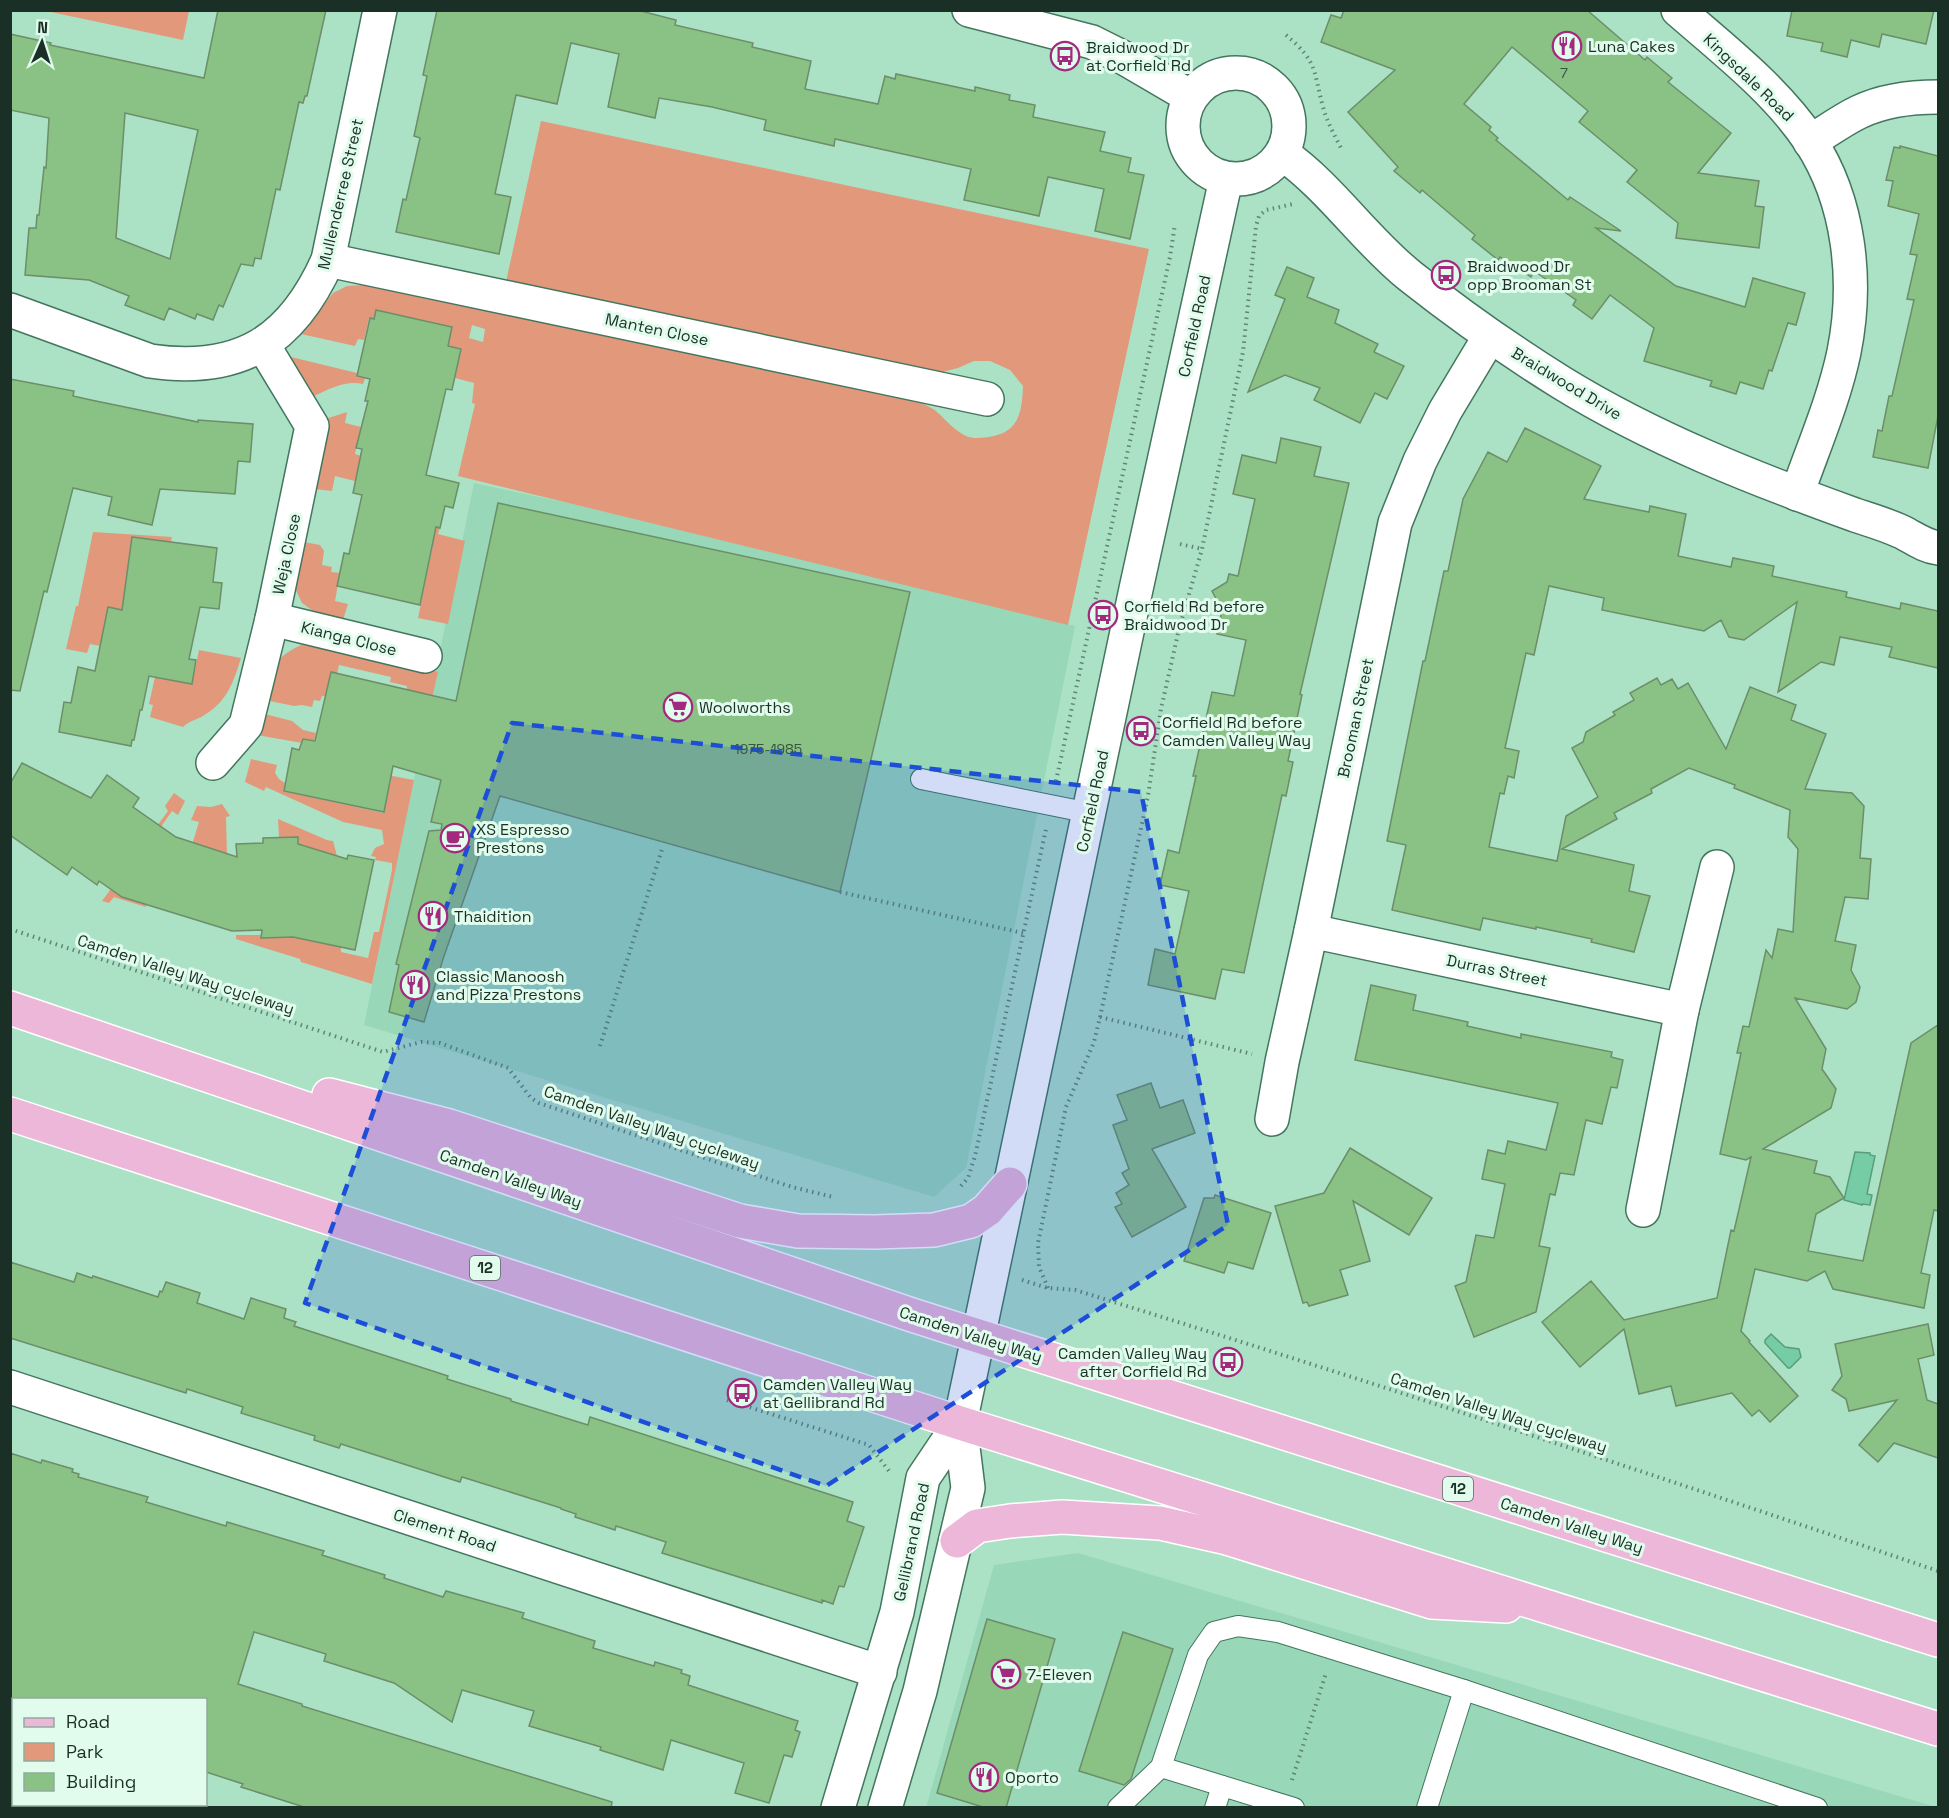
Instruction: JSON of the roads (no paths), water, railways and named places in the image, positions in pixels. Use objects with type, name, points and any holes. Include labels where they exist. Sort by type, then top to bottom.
[{"type":"main road","name":"Camden Valley Way","points":[[10,1008],[978,1336],[1938,1640]]},
{"type":"main road","points":[[89,1034],[450,1126],[740,1221],[798,1231],[934,1230],[970,1221],[987,1210],[1010,1184]]},
{"type":"main road","name":"12","points":[[10,1114],[960,1423],[1938,1729]]},
{"type":"main road","points":[[957,1541],[977,1526],[1062,1516],[1160,1523],[1227,1538],[1432,1602],[1553,1608]]},
{"type":"street","name":"Mullenderree Street","points":[[10,310],[150,362],[167,364],[228,359],[263,345],[278,334],[303,306],[316,287],[328,260],[380,10]]},
{"type":"street","points":[[969,10],[1092,42],[1191,97]]},
{"type":"street","name":"Kingsdale Road","points":[[1678,10],[1769,94],[1810,142],[1826,172],[1836,199],[1846,239],[1851,290],[1850,318],[1844,354],[1797,494]]},
{"type":"street","points":[[1238,73],[1257,76],[1272,86],[1284,100],[1290,118],[1290,137],[1283,154],[1273,166],[1258,175],[1243,180],[1226,179],[1210,173],[1196,162],[1187,148],[1182,130],[1184,113],[1191,97],[1203,84],[1220,75],[1238,73]]},
{"type":"street","points":[[1810,142],[1860,112],[1881,104],[1903,99],[1938,98]]},
{"type":"street","name":"Braidwood Drive","points":[[1283,154],[1313,177],[1371,240],[1408,274],[1490,336],[1563,384],[1640,426],[1740,472],[1901,531],[1929,547],[1938,548]]},
{"type":"street","name":"Corfield Road","points":[[960,1423],[1136,589],[1226,179]]},
{"type":"street","name":"Manten Close","points":[[328,260],[987,399]]},
{"type":"street","name":"Brooman Street","points":[[1272,1119],[1395,523],[1420,461],[1445,411],[1490,336]]},
{"type":"street","name":"Weja Close","points":[[213,763],[246,725],[272,619],[312,426],[263,345]]},
{"type":"street","name":"Braidwood Drive","points":[[1901,531],[1938,526]]},
{"type":"street","name":"Kianga Close","points":[[272,619],[425,656]]},
{"type":"street","points":[[1643,1210],[1682,1010],[1717,867]]},
{"type":"street","name":"Durras Street","points":[[1311,931],[1682,1010]]},
{"type":"street","name":"Clement Road","points":[[10,1387],[880,1672]]},
{"type":"street","points":[[885,1808],[920,1691],[968,1488],[960,1423]]},
{"type":"street","name":"Gellibrand Road","points":[[838,1808],[897,1612],[923,1478],[960,1423]]},
{"type":"lane","points":[[921,779],[1090,813]]},
{"type":"lane","points":[[1118,1808],[1161,1767],[1198,1655],[1214,1632],[1238,1626],[1278,1632],[1464,1690],[1783,1802],[1817,1808]]},
{"type":"lane","points":[[1427,1808],[1464,1690]]},
{"type":"lane","points":[[1161,1767],[1287,1805]]},
{"type":"lane","points":[[1215,1808],[1222,1786]]},
{"type":"place","name":"Luna Cakes","points":[[1567,46]]},
{"type":"place","name":"Braidwood Dr at Corfield Rd","points":[[1065,56]]},
{"type":"place","name":"Braidwood Dr opp Brooman St","points":[[1446,275]]},
{"type":"place","name":"Corfield Rd before Braidwood Dr","points":[[1103,615]]},
{"type":"place","name":"Woolworths","points":[[678,707]]},
{"type":"place","name":"Corfield Rd before Camden Valley Way","points":[[1141,731]]},
{"type":"place","name":"XS Espresso Prestons","points":[[455,838]]},
{"type":"place","name":"Thaidition","points":[[433,916]]},
{"type":"place","name":"Classic Manoosh and Pizza Prestons","points":[[415,985]]},
{"type":"place","name":"Camden Valley Way after Corfield Rd","points":[[1228,1362]]},
{"type":"place","name":"Camden Valley Way at Gellibrand Rd","points":[[742,1393]]},
{"type":"place","name":"7-Eleven","points":[[1006,1674]]},
{"type":"place","name":"Oporto","points":[[984,1777]]}]
